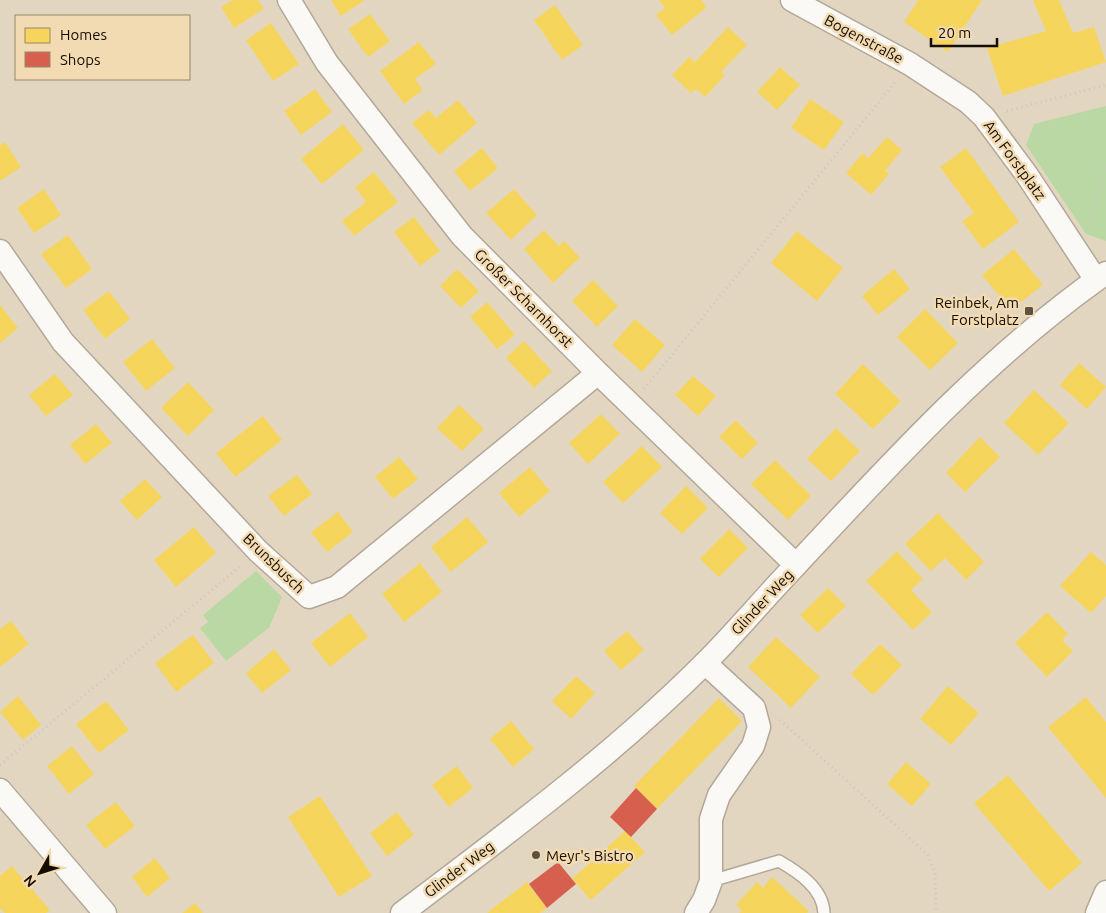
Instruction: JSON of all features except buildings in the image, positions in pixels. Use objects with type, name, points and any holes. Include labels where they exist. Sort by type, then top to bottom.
[{"type":"street","name":"Großer Scharnhorst","points":[[289,0],[327,63],[462,236],[598,373],[796,564]]},
{"type":"street","name":"Bogenstraße","points":[[792,0],[910,64]]},
{"type":"street","name":"Am Forstplatz","points":[[910,64],[951,89],[984,117],[1046,201],[1073,243],[1101,276]]},
{"type":"street","name":"Brunsbusch","points":[[0,251],[63,342],[258,551],[309,597],[336,587],[598,373]]},
{"type":"street","name":"Glinder Weg","points":[[402,913],[577,780],[705,664],[796,564],[930,425],[983,374],[1040,324],[1101,276]]},
{"type":"street","points":[[696,913],[704,900],[711,881],[711,819],[719,794],[753,746],[759,727],[754,708],[705,664]]},
{"type":"street","points":[[0,790],[105,913]]},
{"type":"street","points":[[1097,913],[1106,892]]},
{"type":"lane","points":[[711,881],[779,861],[797,872],[814,888],[824,907],[824,913]]},
{"type":"path","points":[[631,404],[910,64]]},
{"type":"path","points":[[984,117],[1106,85]]},
{"type":"path","points":[[1073,243],[1086,234],[1106,163]]},
{"type":"path","points":[[0,765],[258,551]]},
{"type":"path","points":[[754,708],[776,716],[928,855],[935,872],[936,913]]},
{"type":"green space","points":[[1106,106],[1106,241],[1086,234],[1026,145],[1034,124]]},
{"type":"green space","points":[[256,571],[282,597],[269,628],[226,661],[200,628],[208,622],[203,615]]},
{"type":"place","name":"Reinbek, Am Forstplatz","points":[[1029,311]]},
{"type":"place","name":"Meyr's Bistro","points":[[536,855]]}]
